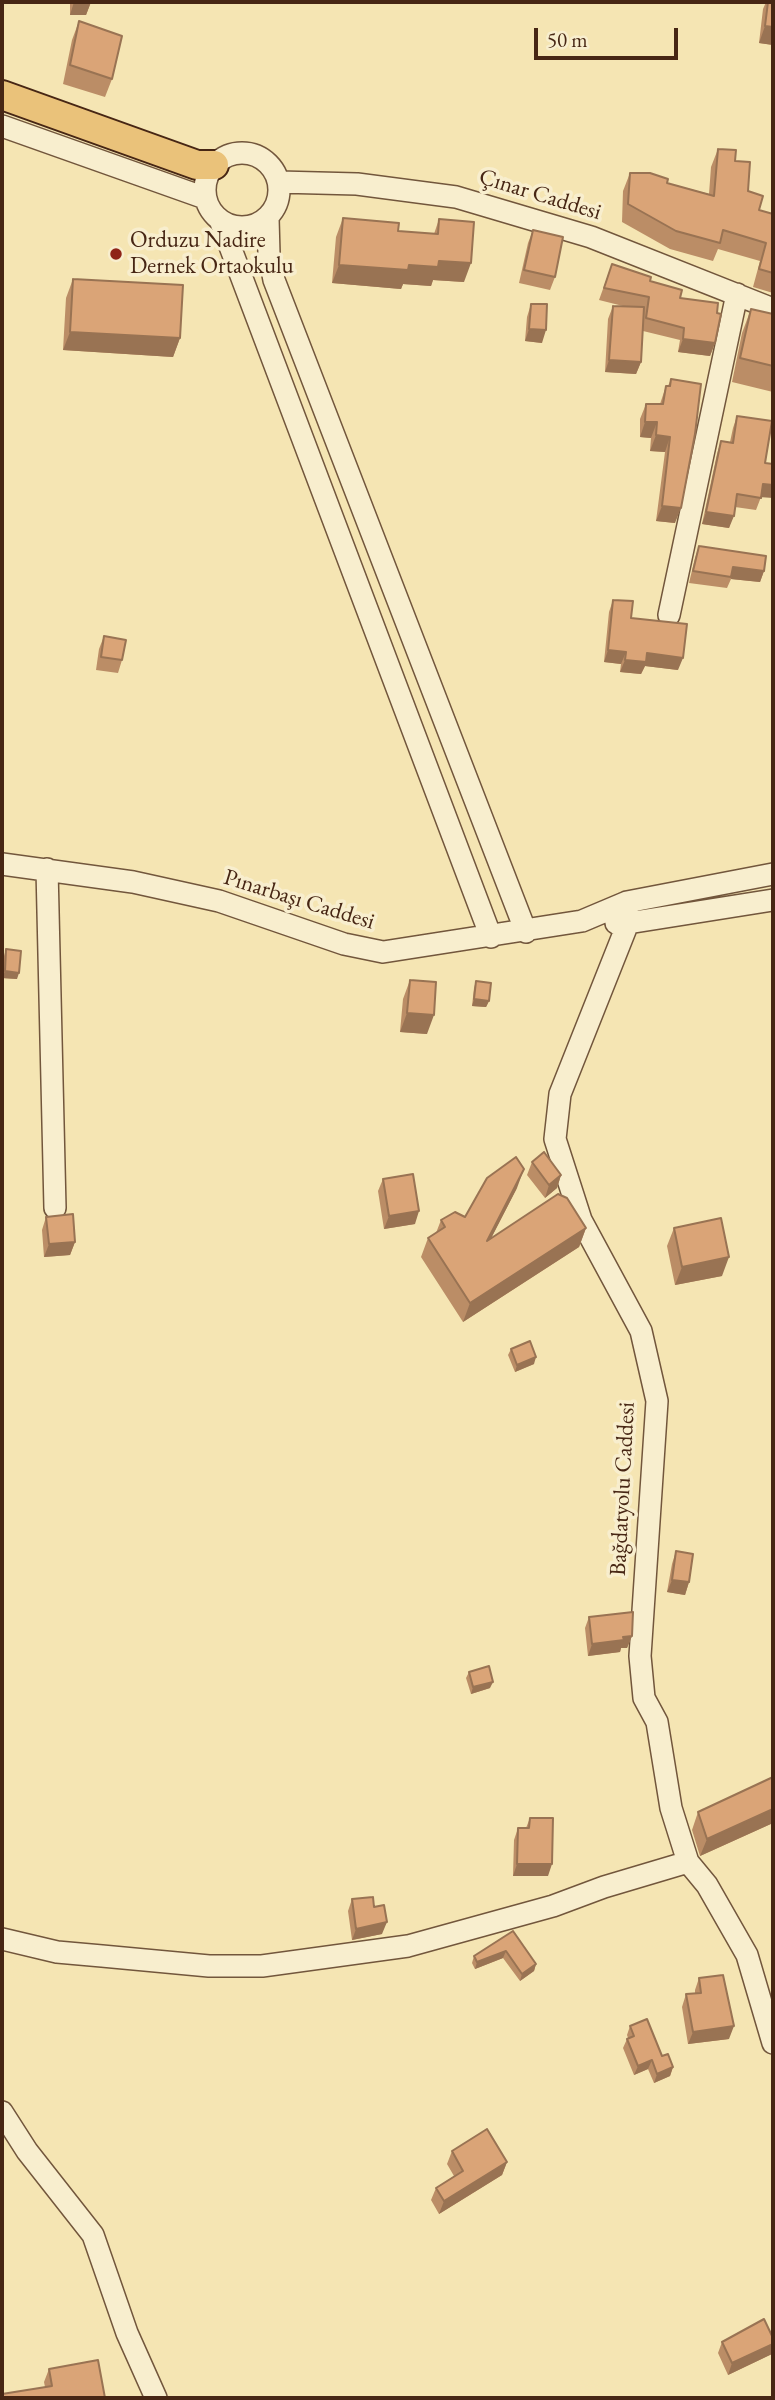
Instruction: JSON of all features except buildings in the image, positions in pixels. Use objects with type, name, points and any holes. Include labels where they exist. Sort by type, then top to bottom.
[{"type":"main road","points":[[2,95],[197,165],[214,165]]},
{"type":"street","points":[[2,126],[205,198]]},
{"type":"street","points":[[491,937],[219,220],[205,198],[205,186],[214,165],[234,153],[257,155],[268,162],[279,182],[280,195],[268,218],[269,254],[274,280],[526,932]]},
{"type":"street","name":"Çınar Caddesi","points":[[279,182],[357,184],[456,197],[591,237],[773,309]]},
{"type":"street","points":[[219,220],[244,228],[268,218]]},
{"type":"street","points":[[669,615],[737,294]]},
{"type":"street","name":"Pınarbaşı Caddesi","points":[[2,864],[133,882],[219,901],[365,950],[414,950],[628,913],[773,900]]},
{"type":"street","points":[[47,869],[55,1208]]},
{"type":"street","name":"Pınarbaşı Caddesi","points":[[628,913],[773,874]]},
{"type":"street","name":"Bağdatyolu Caddesi","points":[[628,913],[560,1094],[555,1139],[581,1220],[640,1331],[655,1391],[656,1433],[640,1656],[644,1698],[657,1722],[671,1808],[688,1862],[707,1885],[747,1955],[773,2043]]},
{"type":"street","points":[[2,1939],[57,1952],[235,1967],[274,1965],[408,1946],[553,1906],[604,1887],[688,1862]]},
{"type":"street","points":[[2,2112],[27,2151],[93,2235],[127,2333],[156,2398]]},
{"type":"place","name":"Orduzu Nadire Dernek Ortaokulu","points":[[116,254]]}]
